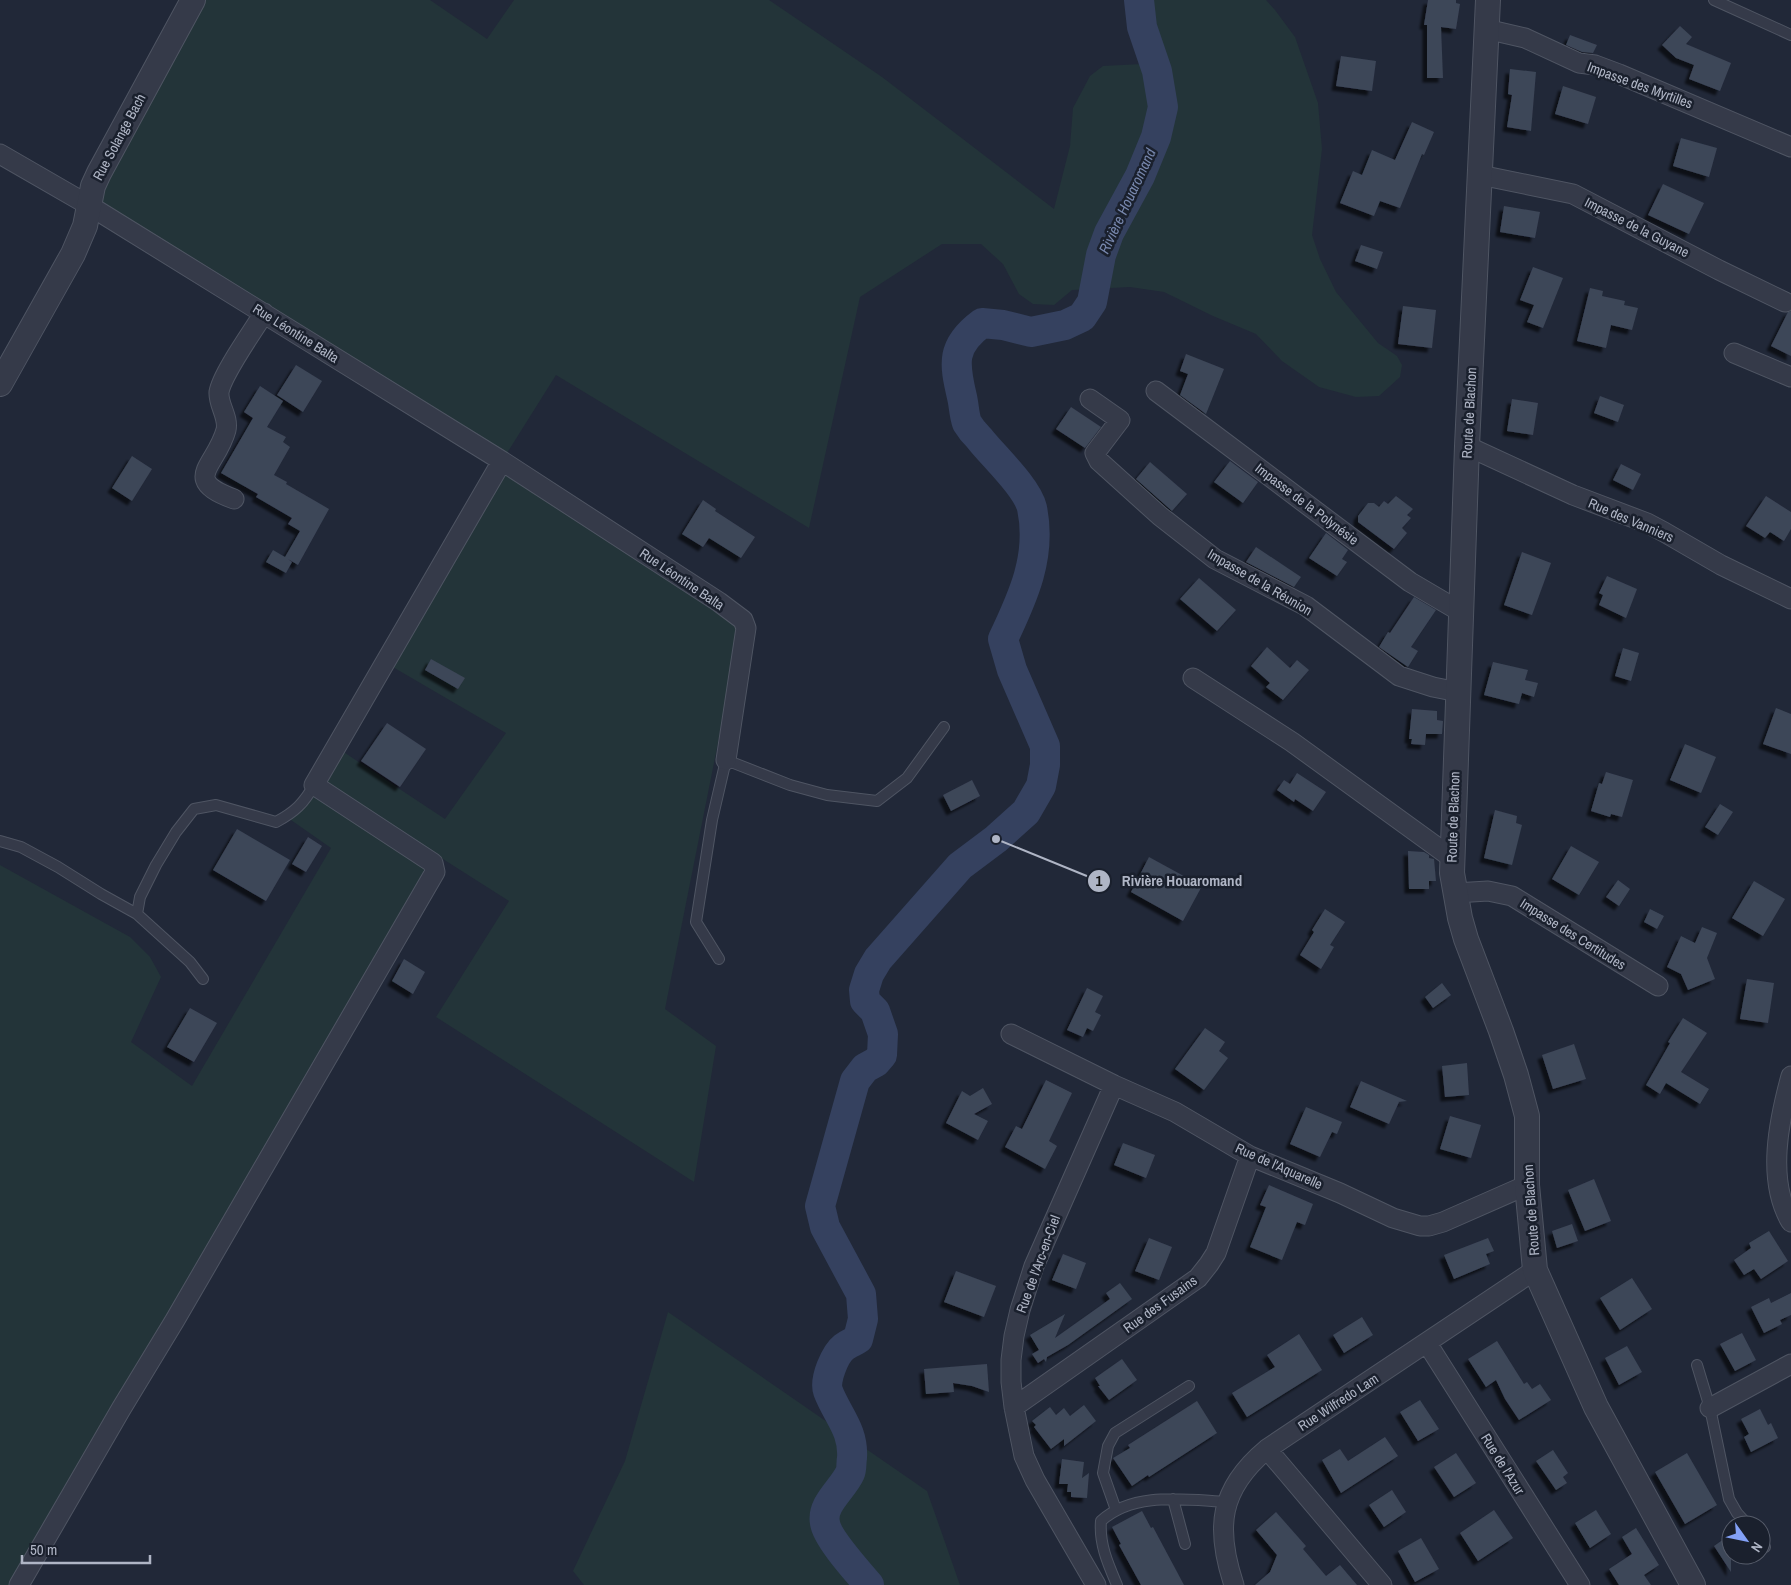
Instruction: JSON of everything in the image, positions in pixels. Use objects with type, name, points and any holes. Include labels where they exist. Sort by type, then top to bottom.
[{"type":"street","name":"Rue Solange Bach","points":[[0,384],[73,254],[85,226],[93,186],[99,173],[192,0]]},
{"type":"street","name":"Route de Blachon","points":[[1488,0],[1467,446],[1452,858],[1455,894],[1466,939],[1501,1031],[1525,1109],[1528,1135],[1527,1185],[1535,1270],[1596,1407],[1693,1585]]},
{"type":"street","name":"Impasse des Myrtilles","points":[[1486,29],[1526,38],[1579,63],[1595,65],[1619,74],[1791,146]]},
{"type":"street","name":"Rue Léontine Balta","points":[[0,154],[90,206],[502,461],[719,602],[743,620],[746,628],[726,760]]},
{"type":"street","name":"Impasse de la Guyane","points":[[1480,174],[1574,194],[1719,270],[1786,302]]},
{"type":"street","points":[[234,499],[210,488],[205,482],[205,474],[224,437],[226,426],[220,403],[221,385],[264,313]]},
{"type":"street","points":[[1734,353],[1791,377]]},
{"type":"street","name":"Impasse de la Polynésie","points":[[1156,391],[1410,582],[1461,612]]},
{"type":"street","name":"Impasse de la Réunion","points":[[1090,399],[1120,420],[1095,453],[1099,461],[1160,516],[1215,559],[1306,606],[1399,676],[1432,687],[1458,692]]},
{"type":"street","name":"Rue des Vanniers","points":[[1467,446],[1573,495],[1664,532],[1721,565],[1791,599]]},
{"type":"street","points":[[19,1585],[435,872],[433,863],[314,785],[502,461]]},
{"type":"street","points":[[1193,678],[1292,742],[1452,858]]},
{"type":"street","name":"Impasse des Certitudes","points":[[1455,894],[1488,891],[1512,896],[1658,986]]},
{"type":"street","name":"Rue de l'Aquarelle","points":[[1011,1034],[1114,1085],[1175,1112],[1250,1156],[1393,1218],[1420,1226],[1429,1226],[1449,1220],[1527,1185]]},
{"type":"street","points":[[1791,1076],[1782,1120],[1776,1166],[1777,1184],[1787,1216],[1791,1222]]},
{"type":"street","name":"Rue de l'Arc-en-Ciel","points":[[1096,1585],[1035,1480],[1028,1464],[1018,1432],[1010,1382],[1014,1336],[1034,1266],[1114,1085]]},
{"type":"street","name":"Rue des Fusains","points":[[1014,1407],[1198,1278],[1210,1264],[1216,1252],[1250,1156]]},
{"type":"street","name":"Rue Wilfredo Lam","points":[[1234,1585],[1225,1551],[1223,1528],[1227,1502],[1231,1492],[1252,1462],[1267,1449],[1535,1270]]},
{"type":"street","name":"Rue de l'Azur","points":[[1427,1343],[1580,1585]]},
{"type":"street","points":[[1710,1408],[1791,1364]]},
{"type":"street","points":[[1267,1449],[1382,1585]]},
{"type":"lane","points":[[1714,0],[1791,35]]},
{"type":"lane","points":[[719,960],[696,922],[712,820],[726,760],[790,786],[827,795],[877,801],[907,778],[944,727]]},
{"type":"lane","points":[[138,914],[140,897],[156,865],[176,832],[194,809],[216,804],[276,822],[292,814],[307,797],[314,785]]},
{"type":"lane","points":[[0,841],[21,847],[138,914],[190,962],[202,978]]},
{"type":"lane","points":[[1697,1366],[1710,1408],[1729,1499],[1739,1515]]},
{"type":"lane","points":[[1116,1510],[1103,1473],[1108,1446],[1116,1433],[1189,1386]]},
{"type":"lane","points":[[1174,1499],[1185,1544]]},
{"type":"lane","points":[[1116,1585],[1105,1556],[1100,1532],[1101,1521],[1110,1512],[1133,1503],[1174,1499],[1227,1502]]},
{"type":"shaded area","points":[[193,0],[430,0],[487,39],[514,0],[769,0],[882,77],[1054,209],[1070,146],[1073,108],[1090,76],[1103,66],[1143,64],[1156,47],[1151,23],[1151,0],[1266,0],[1295,37],[1318,103],[1322,149],[1312,235],[1320,259],[1336,292],[1378,343],[1397,356],[1402,365],[1400,377],[1379,396],[1356,397],[1319,387],[1282,361],[1256,334],[1164,292],[1130,287],[1072,290],[1054,305],[1033,304],[1019,294],[1003,264],[981,244],[942,244],[860,297],[809,528],[556,375],[502,461],[90,206]]},
{"type":"shaded area","points":[[502,461],[736,622],[739,637],[665,1009],[716,1046],[694,1182],[436,1017],[509,901],[317,779],[336,747],[445,819],[506,733],[386,663]]},
{"type":"shaded area","points":[[314,785],[433,863],[19,1585],[0,1585],[0,865],[130,937],[150,957],[161,977],[131,1042],[192,1086],[331,848],[291,820],[292,814]]},
{"type":"shaded area","points":[[668,1312],[927,1491],[960,1585],[584,1585],[573,1571],[625,1461]]},
{"type":"building","points":[[1428,0],[1456,0],[1456,3],[1460,4],[1456,29],[1441,27],[1443,78],[1427,78],[1427,25],[1424,25]]},
{"type":"building","points":[[1680,26],[1692,37],[1686,44],[1731,63],[1720,91],[1689,79],[1694,65],[1676,58],[1662,45]]},
{"type":"building","points":[[1570,35],[1597,45],[1593,53],[1582,52],[1566,45]]},
{"type":"building","points":[[1341,56],[1376,61],[1372,91],[1336,86]]},
{"type":"building","points":[[1510,69],[1536,72],[1531,131],[1507,127],[1512,95],[1508,94]]},
{"type":"building","points":[[1563,86],[1596,97],[1588,124],[1555,114]]},
{"type":"building","points":[[1412,122],[1434,132],[1424,155],[1422,154],[1400,208],[1380,201],[1374,216],[1340,203],[1353,171],[1362,175],[1372,150],[1395,160]]},
{"type":"building","points":[[1681,138],[1717,148],[1709,177],[1673,166]]},
{"type":"building","points":[[1663,184],[1704,203],[1689,234],[1648,215]]},
{"type":"building","points":[[1504,206],[1540,212],[1535,238],[1500,232]]},
{"type":"building","points":[[1361,245],[1383,252],[1377,269],[1355,261]]},
{"type":"building","points":[[1533,267],[1563,278],[1543,328],[1527,322],[1534,305],[1520,300]]},
{"type":"building","points":[[1590,288],[1603,291],[1602,296],[1625,301],[1624,305],[1638,308],[1632,330],[1611,325],[1606,348],[1577,341]]},
{"type":"building","points":[[1403,306],[1436,310],[1432,348],[1398,344]]},
{"type":"building","points":[[1791,311],[1791,356],[1771,346],[1788,312]]},
{"type":"building","points":[[1186,354],[1224,369],[1206,414],[1180,395],[1188,374],[1180,371]]},
{"type":"building","points":[[296,365],[322,381],[303,412],[277,395]]},
{"type":"building","points":[[260,386],[283,401],[267,427],[286,437],[283,442],[290,447],[274,475],[329,509],[298,565],[288,559],[292,562],[286,573],[266,562],[273,550],[285,557],[300,531],[288,524],[292,518],[256,497],[258,494],[221,473],[253,418],[244,412]]},
{"type":"building","points":[[1600,396],[1624,405],[1618,422],[1594,413]]},
{"type":"building","points":[[1512,399],[1538,403],[1533,435],[1507,431]]},
{"type":"building","points":[[1071,407],[1101,427],[1085,448],[1056,429]]},
{"type":"building","points":[[132,456],[152,469],[132,501],[112,488]]},
{"type":"building","points":[[1230,461],[1258,482],[1243,503],[1214,482]]},
{"type":"building","points":[[1150,462],[1187,494],[1172,511],[1136,479]]},
{"type":"building","points":[[1621,464],[1641,474],[1633,490],[1613,480]]},
{"type":"building","points":[[1396,496],[1413,509],[1407,515],[1411,518],[1402,528],[1407,533],[1394,549],[1358,522],[1358,516],[1368,503],[1374,503],[1379,507],[1384,501],[1388,504]]},
{"type":"building","points":[[1766,496],[1791,512],[1791,529],[1784,541],[1770,532],[1765,538],[1746,526]]},
{"type":"building","points":[[703,500],[716,509],[715,511],[755,537],[741,558],[709,538],[703,547],[682,534]]},
{"type":"building","points":[[1326,533],[1348,550],[1342,559],[1347,562],[1337,576],[1309,558]]},
{"type":"building","points":[[1256,547],[1301,577],[1294,587],[1246,562]]},
{"type":"building","points":[[1522,552],[1551,563],[1532,615],[1504,605]]},
{"type":"building","points":[[1607,576],[1637,589],[1626,618],[1599,605],[1603,595],[1599,593]]},
{"type":"building","points":[[1199,578],[1236,610],[1217,631],[1180,599]]},
{"type":"building","points":[[1414,597],[1436,610],[1411,647],[1418,651],[1408,667],[1379,647]]},
{"type":"building","points":[[1267,647],[1290,668],[1297,660],[1309,670],[1283,700],[1266,687],[1270,683],[1251,666]]},
{"type":"building","points":[[1623,648],[1639,653],[1631,681],[1615,676]]},
{"type":"building","points":[[431,659],[465,678],[458,689],[425,670]]},
{"type":"building","points":[[1493,662],[1528,670],[1525,680],[1538,683],[1534,697],[1522,693],[1519,704],[1484,695]]},
{"type":"building","points":[[1776,708],[1791,714],[1791,754],[1763,744]]},
{"type":"building","points":[[1412,709],[1437,711],[1437,720],[1443,721],[1442,734],[1426,734],[1425,745],[1411,744],[1412,739],[1409,739]]},
{"type":"building","points":[[387,723],[426,749],[400,787],[361,761]]},
{"type":"building","points":[[1685,744],[1716,757],[1701,793],[1670,780]]},
{"type":"building","points":[[1606,772],[1633,780],[1622,817],[1611,814],[1610,817],[1591,811],[1599,783],[1602,784]]},
{"type":"building","points":[[1297,773],[1326,792],[1313,811],[1295,799],[1294,802],[1277,790],[1284,780],[1290,784]]},
{"type":"building","points":[[972,780],[980,796],[951,811],[943,795]]},
{"type":"building","points":[[1720,804],[1733,812],[1718,835],[1705,827]]},
{"type":"building","points":[[1495,810],[1517,816],[1516,823],[1522,825],[1512,865],[1484,858]]},
{"type":"building","points":[[237,829],[290,860],[266,901],[213,870]]},
{"type":"building","points":[[308,837],[322,846],[306,872],[292,864]]},
{"type":"building","points":[[1571,846],[1599,862],[1579,895],[1552,879]]},
{"type":"building","points":[[1408,851],[1424,852],[1429,855],[1429,858],[1434,859],[1436,881],[1429,881],[1429,889],[1409,889]]},
{"type":"building","points":[[1149,857],[1202,886],[1183,921],[1131,892]]},
{"type":"building","points":[[1618,880],[1630,889],[1619,906],[1606,897]]},
{"type":"building","points":[[1754,881],[1785,899],[1763,936],[1732,918]]},
{"type":"building","points":[[1325,909],[1345,922],[1330,945],[1334,947],[1321,969],[1300,955]]},
{"type":"building","points":[[1650,909],[1664,916],[1657,929],[1644,922]]},
{"type":"building","points":[[1702,927],[1717,933],[1707,958],[1715,979],[1688,990],[1681,974],[1667,967],[1681,936],[1695,943]]},
{"type":"building","points":[[404,959],[425,972],[413,994],[392,981]]},
{"type":"building","points":[[1747,979],[1774,983],[1768,1023],[1740,1019]]},
{"type":"building","points":[[1442,983],[1451,995],[1433,1008],[1425,997]]},
{"type":"building","points":[[1087,988],[1103,996],[1095,1012],[1101,1015],[1093,1031],[1087,1028],[1083,1037],[1067,1030]]},
{"type":"building","points":[[190,1008],[217,1023],[194,1062],[167,1047]]},
{"type":"building","points":[[1683,1018],[1707,1033],[1681,1072],[1709,1089],[1700,1104],[1666,1083],[1660,1094],[1646,1085],[1670,1043],[1668,1042]]},
{"type":"building","points":[[1205,1028],[1225,1042],[1219,1051],[1228,1058],[1204,1090],[1175,1069]]},
{"type":"building","points":[[1574,1044],[1586,1079],[1553,1089],[1542,1055]]},
{"type":"building","points":[[1467,1063],[1469,1095],[1445,1097],[1442,1066]]},
{"type":"building","points":[[1046,1080],[1072,1093],[1049,1141],[1057,1146],[1045,1169],[1005,1147],[1016,1126],[1022,1129]]},
{"type":"building","points":[[1361,1081],[1407,1101],[1398,1102],[1389,1124],[1350,1107]]},
{"type":"building","points":[[983,1088],[992,1104],[974,1114],[988,1121],[978,1140],[946,1123],[962,1091],[970,1096]]},
{"type":"building","points":[[1306,1107],[1342,1122],[1337,1134],[1332,1132],[1320,1157],[1290,1144]]},
{"type":"building","points":[[1450,1116],[1481,1125],[1471,1158],[1440,1149]]},
{"type":"building","points":[[1123,1143],[1155,1155],[1146,1178],[1114,1165]]},
{"type":"building","points":[[1594,1179],[1611,1221],[1585,1231],[1568,1190]]},
{"type":"building","points":[[1269,1185],[1313,1204],[1305,1225],[1297,1222],[1282,1260],[1250,1247],[1266,1207],[1260,1205]]},
{"type":"building","points":[[1572,1224],[1578,1241],[1557,1248],[1552,1231]]},
{"type":"building","points":[[1769,1231],[1788,1261],[1761,1279],[1754,1269],[1744,1275],[1734,1260],[1751,1248],[1749,1243]]},
{"type":"building","points":[[1149,1238],[1172,1247],[1159,1280],[1135,1271]]},
{"type":"building","points":[[1488,1238],[1494,1251],[1486,1254],[1490,1264],[1454,1279],[1444,1255]]},
{"type":"building","points":[[1063,1254],[1086,1263],[1076,1289],[1052,1280]]},
{"type":"building","points":[[956,1271],[996,1286],[984,1317],[944,1302]]},
{"type":"building","points":[[1632,1278],[1652,1309],[1620,1330],[1600,1298]]},
{"type":"building","points":[[1120,1283],[1132,1299],[1068,1345],[1047,1357],[1046,1362],[1044,1359],[1038,1363],[1032,1354],[1039,1350],[1030,1335],[1065,1314],[1055,1338],[1110,1299],[1106,1293]]},
{"type":"building","points":[[1791,1293],[1791,1315],[1780,1320],[1782,1324],[1764,1333],[1751,1307],[1769,1298],[1771,1303]]},
{"type":"building","points":[[1362,1317],[1373,1335],[1344,1353],[1333,1335]]},
{"type":"building","points":[[1742,1333],[1756,1360],[1735,1371],[1720,1344]]},
{"type":"building","points":[[1299,1334],[1322,1370],[1247,1417],[1232,1393],[1275,1367],[1267,1355]]},
{"type":"building","points":[[1497,1341],[1524,1384],[1527,1382],[1532,1389],[1540,1384],[1551,1400],[1519,1420],[1505,1399],[1496,1380],[1486,1387],[1468,1359]]},
{"type":"building","points":[[1627,1346],[1642,1372],[1619,1385],[1605,1358]]},
{"type":"building","points":[[1122,1359],[1137,1380],[1109,1400],[1098,1386],[1100,1386],[1095,1378]]},
{"type":"building","points":[[987,1364],[989,1392],[972,1386],[953,1383],[954,1392],[926,1394],[924,1369]]},
{"type":"building","points":[[1420,1400],[1439,1429],[1418,1441],[1400,1412]]},
{"type":"building","points":[[1197,1401],[1217,1433],[1132,1486],[1113,1458],[1130,1448],[1128,1445]]},
{"type":"building","points":[[1084,1405],[1096,1421],[1064,1446],[1064,1439],[1051,1449],[1034,1427],[1036,1425],[1032,1421],[1050,1407],[1056,1415],[1064,1408],[1070,1416]]},
{"type":"building","points":[[1760,1409],[1768,1425],[1771,1423],[1778,1438],[1751,1452],[1744,1437],[1749,1434],[1741,1419]]},
{"type":"building","points":[[1385,1437],[1398,1456],[1341,1493],[1322,1460],[1340,1449],[1348,1461]]},
{"type":"building","points":[[1553,1450],[1568,1473],[1563,1477],[1567,1483],[1556,1490],[1536,1461]]},
{"type":"building","points":[[1456,1453],[1476,1483],[1454,1497],[1434,1467]]},
{"type":"building","points":[[1687,1453],[1717,1505],[1685,1524],[1655,1472]]},
{"type":"building","points":[[1062,1459],[1084,1462],[1082,1478],[1089,1473],[1087,1498],[1071,1497],[1071,1492],[1067,1492],[1068,1484],[1059,1484]]},
{"type":"building","points":[[1392,1490],[1406,1512],[1384,1527],[1369,1505]]},
{"type":"building","points":[[1494,1510],[1513,1538],[1478,1561],[1460,1533]]},
{"type":"building","points":[[1596,1510],[1611,1534],[1590,1548],[1575,1523]]},
{"type":"building","points":[[1142,1511],[1151,1528],[1153,1527],[1184,1585],[1141,1585],[1119,1545],[1121,1544],[1112,1527]]},
{"type":"building","points":[[1276,1512],[1306,1546],[1303,1549],[1326,1576],[1340,1565],[1357,1585],[1255,1585],[1270,1572],[1277,1555],[1256,1530]]},
{"type":"building","points":[[1636,1528],[1659,1565],[1644,1575],[1651,1585],[1619,1585],[1609,1569],[1632,1554],[1622,1537]]},
{"type":"building","points":[[1421,1538],[1439,1569],[1415,1582],[1398,1551]]},
{"type":"building","points":[[1721,1541],[1721,1557],[1714,1546]]},
{"type":"building","points":[[1726,1565],[1731,1565],[1731,1572]]},
{"type":"waterway","name":"Rivière Houaromand","points":[[869,1585],[837,1546],[825,1523],[826,1509],[847,1479],[851,1470],[852,1458],[848,1431],[828,1391],[828,1380],[837,1355],[846,1346],[858,1339],[863,1319],[861,1294],[825,1227],[820,1206],[855,1081],[865,1068],[876,1062],[882,1055],[883,1034],[875,1011],[865,1001],[864,990],[869,974],[878,959],[960,866],[996,839],[1026,812],[1041,786],[1045,765],[1045,746],[1012,670],[1003,639],[1029,576],[1034,543],[1032,508],[1017,481],[967,423],[957,374],[957,356],[965,339],[982,323],[1003,325],[1031,332],[1065,325],[1082,317],[1092,302],[1101,255],[1109,233],[1140,176],[1156,137],[1163,107],[1157,71],[1142,27],[1139,0]]},
{"type":"place","name":"Rivière Houaromand","points":[[996,839]]}]
